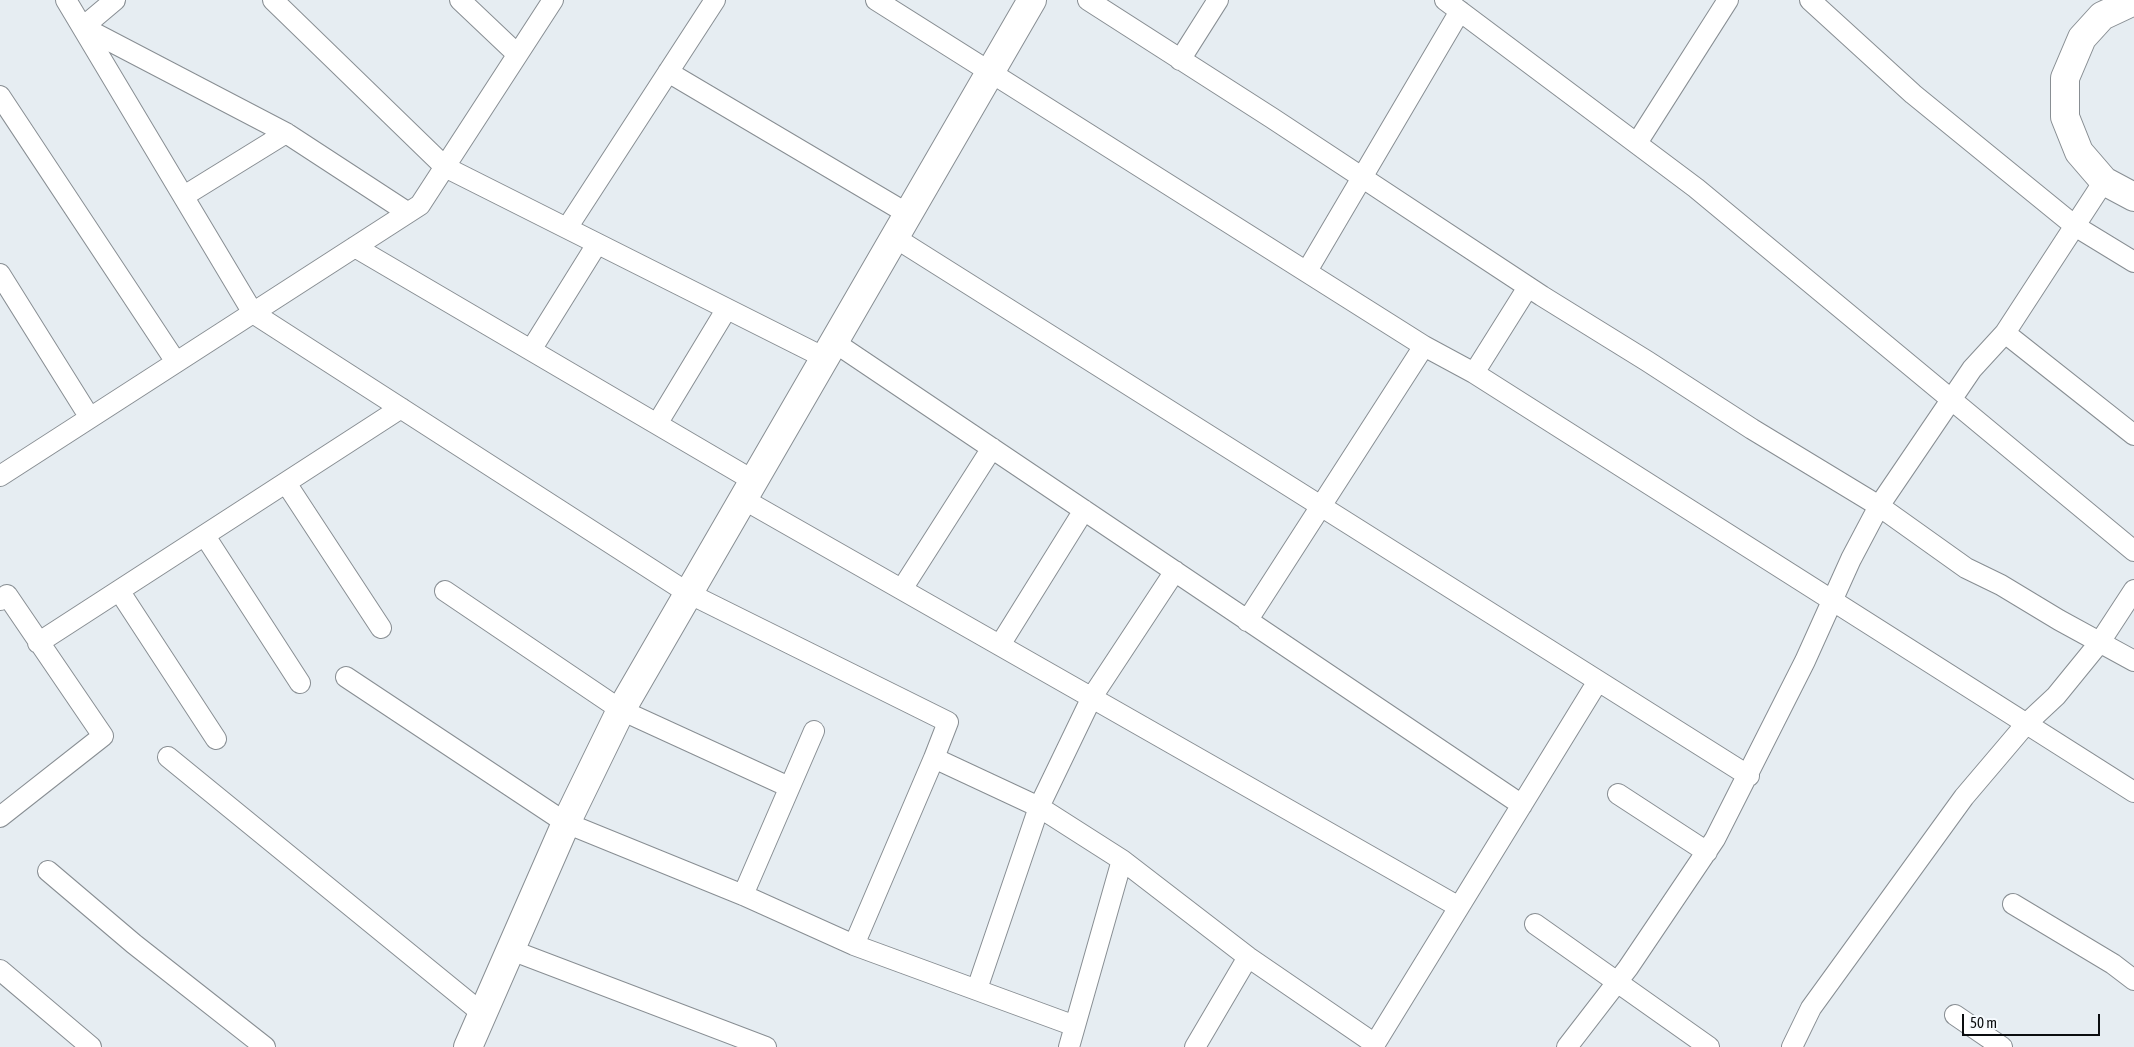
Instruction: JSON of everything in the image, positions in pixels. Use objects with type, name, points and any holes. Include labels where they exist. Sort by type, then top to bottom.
[{"type":"street","points":[[66,0],[253,313],[688,594],[948,722],[854,945]]},
{"type":"street","points":[[83,27],[116,0]]},
{"type":"street","points":[[272,0],[445,167],[726,310],[829,350],[992,448],[1522,805]]},
{"type":"street","points":[[460,0],[518,54]]},
{"type":"street","points":[[0,476],[420,205],[553,0]]},
{"type":"street","points":[[567,228],[716,0]]},
{"type":"street","points":[[876,0],[1424,346],[1474,374],[2134,792]]},
{"type":"street","points":[[468,1047],[566,823],[621,710],[1032,0]]},
{"type":"street","points":[[1088,0],[1528,288],[1752,429],[1880,506],[1966,568],[2001,585],[2134,661]]},
{"type":"street","points":[[1180,60],[1218,0]]},
{"type":"street","points":[[1637,143],[1728,0]]},
{"type":"street","points":[[1810,0],[1913,94],[2074,226],[2134,262]]},
{"type":"street","points":[[2134,1],[2097,8],[2065,78],[2065,117],[2078,152],[2104,181],[2134,197]]},
{"type":"street","points":[[1307,271],[1361,178],[1452,5],[1696,188],[2134,551]]},
{"type":"street","points":[[83,27],[286,133],[407,212]]},
{"type":"street","points":[[668,72],[908,214]]},
{"type":"street","points":[[0,96],[176,362]]},
{"type":"street","points":[[184,196],[286,133]]},
{"type":"street","points":[[1567,1047],[1618,981],[1707,852],[1749,776],[1832,602],[1850,559],[1880,506],[1953,400],[1972,369],[2004,333],[2104,181]]},
{"type":"street","points":[[894,238],[1749,776]]},
{"type":"street","points":[[531,350],[598,244]]},
{"type":"street","points":[[355,247],[657,424],[748,490],[902,589],[1459,907]]},
{"type":"street","points":[[0,274],[90,418]]},
{"type":"street","points":[[1474,374],[1528,288]]},
{"type":"street","points":[[657,424],[726,310]]},
{"type":"street","points":[[2004,333],[2080,390],[2134,435]]},
{"type":"street","points":[[1248,620],[1424,346]]},
{"type":"street","points":[[38,643],[120,592],[401,408]]},
{"type":"street","points":[[902,589],[992,448]]},
{"type":"street","points":[[286,483],[380,628]]},
{"type":"street","points":[[1000,645],[1084,510]]},
{"type":"street","points":[[206,536],[300,684]]},
{"type":"street","points":[[978,989],[1039,807],[1092,697],[1175,572]]},
{"type":"street","points":[[1792,1047],[1811,1008],[1964,796],[2026,724],[2056,696],[2100,642],[2134,590]]},
{"type":"street","points":[[444,591],[621,710],[788,787]]},
{"type":"street","points":[[120,592],[216,738]]},
{"type":"street","points":[[0,817],[103,736],[2,593]]},
{"type":"street","points":[[346,677],[566,823],[743,896],[854,945],[1075,1026]]},
{"type":"street","points":[[934,758],[1039,807],[1122,860],[1248,957],[1374,1046],[1598,681]]},
{"type":"street","points":[[743,896],[788,787],[814,731]]},
{"type":"street","points":[[168,757],[483,1014]]},
{"type":"street","points":[[1618,794],[1707,852]]},
{"type":"street","points":[[1069,1047],[1122,860]]},
{"type":"street","points":[[48,871],[134,944],[265,1047]]},
{"type":"street","points":[[2013,904],[2112,964],[2134,980]]},
{"type":"street","points":[[1535,924],[1709,1047]]},
{"type":"street","points":[[512,950],[766,1047]]},
{"type":"street","points":[[1195,1047],[1248,957]]},
{"type":"street","points":[[0,970],[91,1047]]},
{"type":"street","points":[[1955,1015],[2002,1047]]}]
